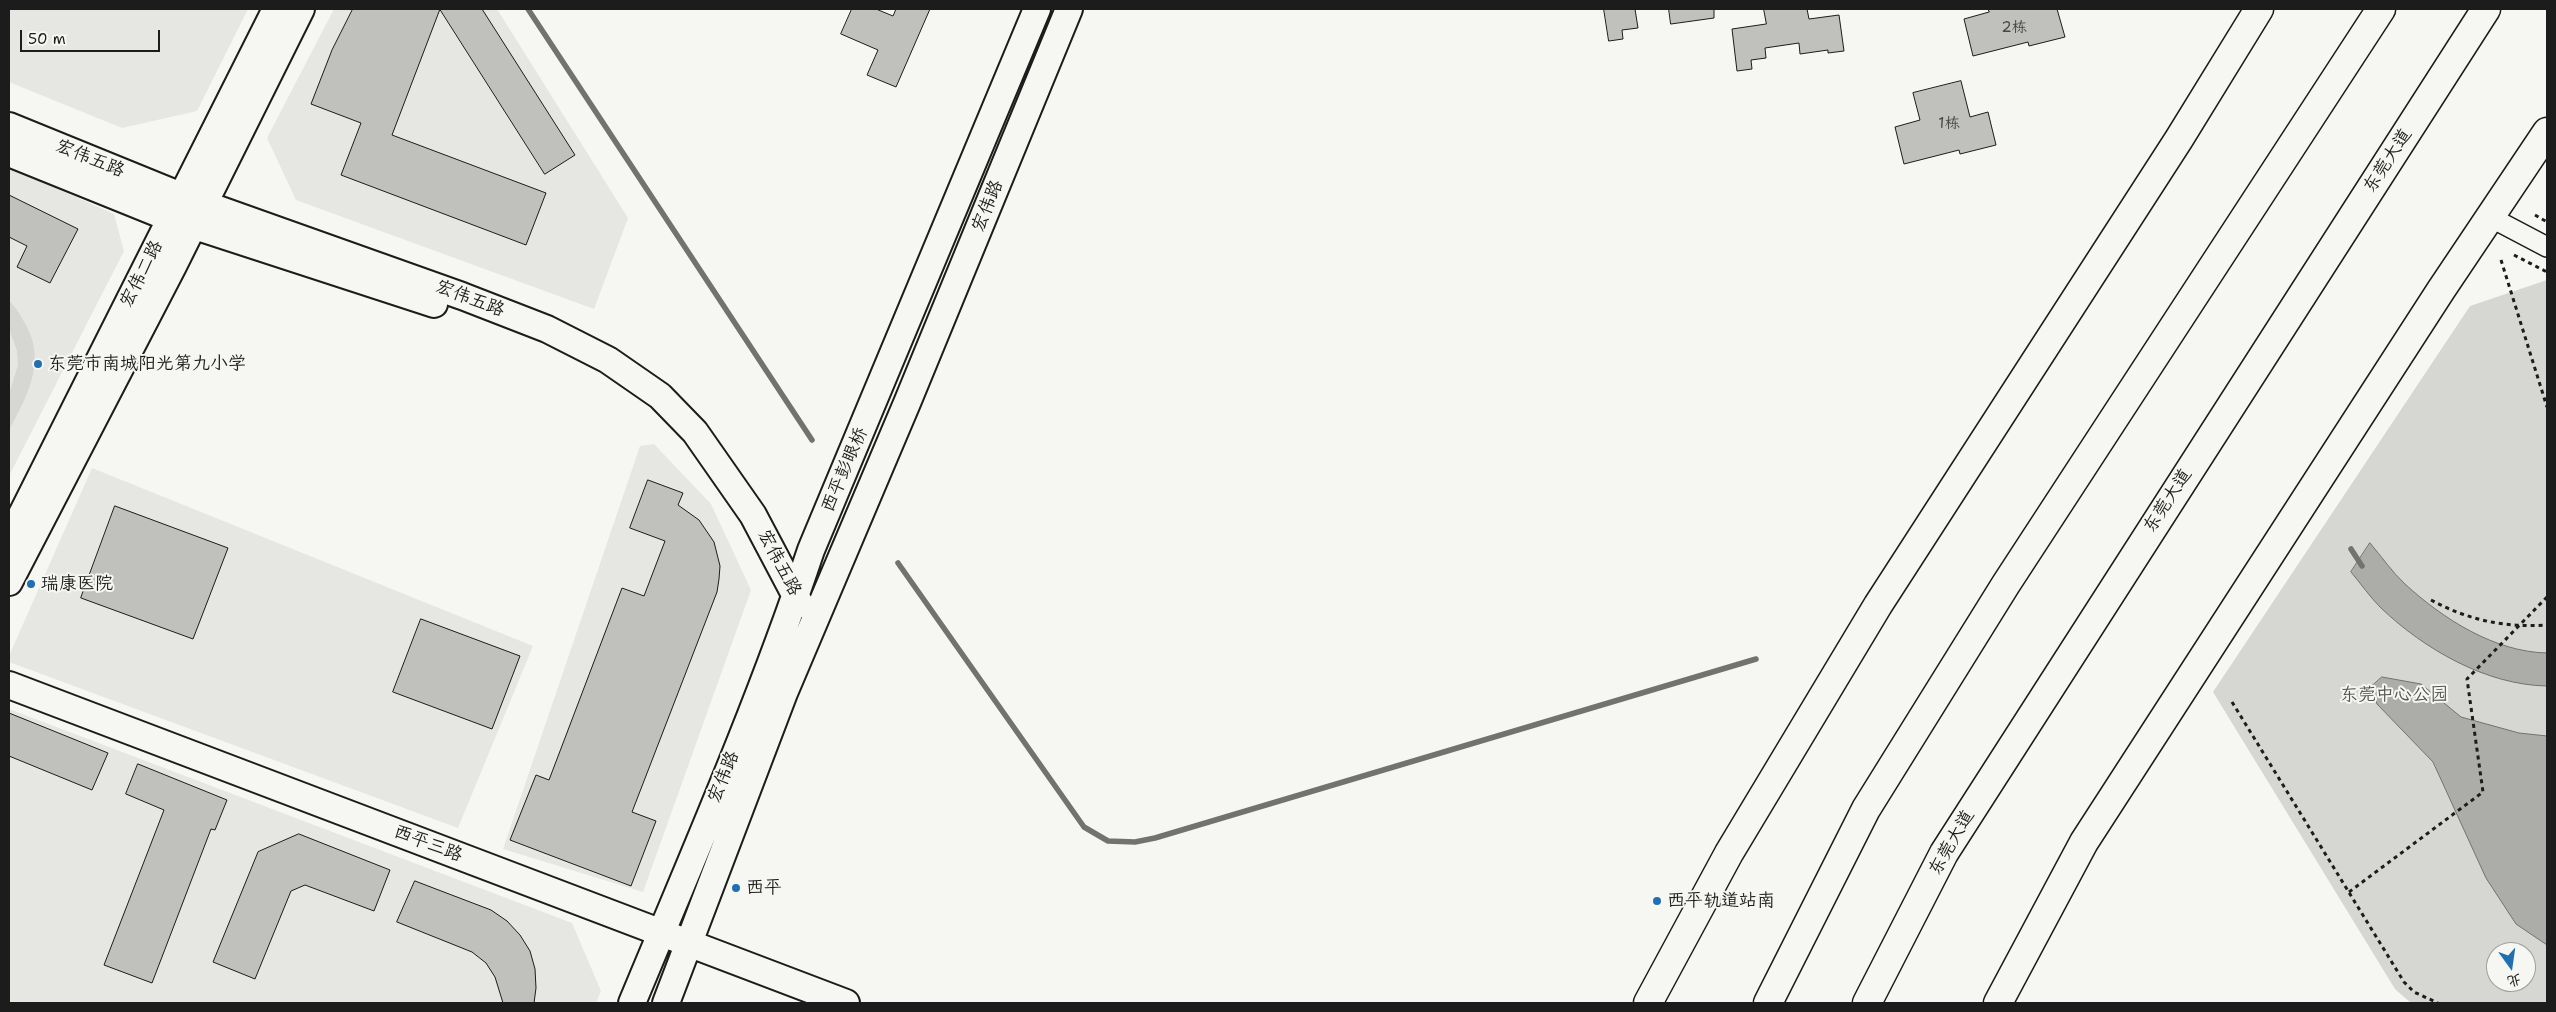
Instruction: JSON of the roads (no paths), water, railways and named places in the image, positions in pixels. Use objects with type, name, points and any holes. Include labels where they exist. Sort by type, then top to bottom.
[{"type":"main road","points":[[1648,1003],[1729,854],[1878,605],[2179,139],[2258,9]]},
{"type":"main road","points":[[1768,1003],[1866,809],[2006,584],[2381,9]]},
{"type":"main road","name":"东莞大道","points":[[1867,1003],[1944,853],[2486,9]]},
{"type":"main road","points":[[1998,1003],[2084,842],[2547,132]]},
{"type":"street","name":"宏伟二路","points":[[9,582],[187,211],[276,9]]},
{"type":"street","points":[[187,211],[301,9]]},
{"type":"street","name":"宏伟路","points":[[879,391],[1037,9]]},
{"type":"street","name":"宏伟路","points":[[907,403],[1069,9]]},
{"type":"street","name":"宏伟五路","points":[[9,126],[187,211]]},
{"type":"street","name":"宏伟五路","points":[[9,153],[187,211],[462,296],[547,329],[608,360],[660,396],[695,432],[753,515],[792,605],[808,636]]},
{"type":"street","name":"宏伟二路","points":[[9,540],[187,211]]},
{"type":"street","points":[[2490,217],[2547,247]]},
{"type":"street","name":"西平彭眼桥","points":[[811,550],[879,391]]},
{"type":"street","name":"西平彭眼桥","points":[[840,562],[907,403]]},
{"type":"street","name":"宏伟路","points":[[632,1003],[662,933],[792,605],[811,550]]},
{"type":"street","name":"宏伟路","points":[[666,1003],[784,693],[840,562]]},
{"type":"street","name":"西平三路","points":[[9,685],[846,1003]]},
{"type":"waterway","points":[[528,9],[812,440]]},
{"type":"waterway","points":[[2351,549],[2362,566]]},
{"type":"waterway","points":[[898,563],[1084,827],[1108,841],[1135,842],[1155,838],[1756,659]]},
{"type":"place","name":"东莞市南城阳光第九小学","points":[[38,364]]},
{"type":"place","name":"瑞康医院","points":[[31,584]]},
{"type":"place","name":"西平","points":[[736,888]]},
{"type":"place","name":"西平轨道站南","points":[[1657,901]]},
{"type":"park label","name":"东莞中心公园","points":[[2394,695]]}]
